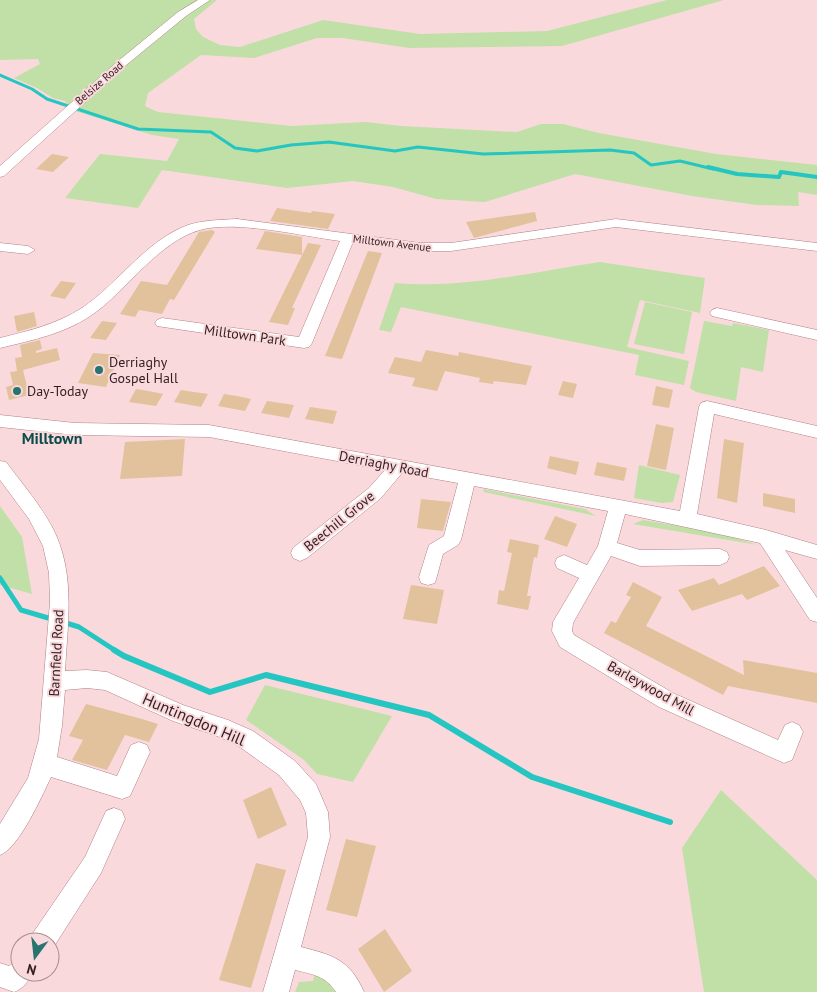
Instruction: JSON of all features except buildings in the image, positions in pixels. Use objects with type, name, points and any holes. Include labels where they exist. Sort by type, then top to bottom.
[{"type":"street","name":"Belsize Road","points":[[0,173],[83,96],[154,37],[204,0]]},
{"type":"street","name":"Milltown Avenue","points":[[0,343],[47,332],[71,321],[90,310],[171,240],[189,229],[212,224],[237,223],[420,248],[451,247],[616,223],[817,247]]},
{"type":"street","name":"Milltown Park","points":[[162,323],[304,343],[348,238]]},
{"type":"street","points":[[0,247],[28,250]]},
{"type":"street","points":[[717,313],[817,335]]},
{"type":"street","points":[[687,519],[707,407],[817,432]]},
{"type":"street","name":"Derriaghy Road","points":[[0,421],[32,426],[90,430],[209,431],[687,519],[766,537],[817,552]]},
{"type":"street","name":"Barnfield Road","points":[[0,467],[42,522],[53,547],[58,574],[58,621],[50,738],[44,764],[36,785],[0,844]]},
{"type":"street","name":"Beechill Grove","points":[[300,553],[375,493],[397,467]]},
{"type":"street","points":[[428,577],[435,550],[452,540],[467,480]]},
{"type":"street","name":"Barleywood Mill","points":[[618,506],[607,547],[563,622],[562,631],[567,641],[666,700],[784,753],[792,732]]},
{"type":"street","points":[[766,537],[817,614]]},
{"type":"street","points":[[607,547],[640,558],[656,560],[720,557]]},
{"type":"street","points":[[564,563],[590,574]]},
{"type":"street","name":"Huntingdon Hill","points":[[55,681],[86,679],[107,681],[180,714],[245,738],[287,768],[308,792],[317,812],[319,837],[276,992]]},
{"type":"street","points":[[44,764],[122,788],[139,752]]},
{"type":"street","points":[[48,932],[92,865],[114,819]]},
{"type":"street","points":[[286,954],[326,966],[340,975],[351,992]]},
{"type":"green space","points":[[0,0],[217,0],[194,19],[196,29],[203,37],[220,45],[240,47],[323,20],[420,34],[547,31],[667,0],[724,0],[562,46],[409,48],[343,38],[317,38],[254,58],[201,55],[148,93],[145,106],[158,112],[291,126],[366,122],[401,126],[517,132],[541,124],[563,124],[599,133],[716,154],[817,165],[817,195],[798,192],[799,206],[757,205],[692,196],[575,174],[485,202],[436,199],[393,187],[353,181],[287,188],[162,170],[138,208],[65,198],[100,154],[167,161],[179,139],[152,135],[72,110],[65,101],[53,98],[37,88],[14,78],[40,64],[38,59],[0,60]]},
{"type":"green space","points":[[600,262],[705,278],[700,313],[640,300],[627,347],[689,361],[684,385],[635,375],[639,355],[401,307],[391,332],[379,330],[395,283],[447,284],[473,282]]},
{"type":"green space","points":[[645,302],[692,312],[684,354],[634,344]]},
{"type":"green space","points":[[704,321],[732,326],[733,323],[769,330],[763,372],[741,367],[736,401],[696,392],[690,388]]},
{"type":"green space","points":[[639,465],[680,475],[673,502],[662,503],[634,498]]},
{"type":"green space","points":[[483,489],[585,509],[596,516],[484,492]]},
{"type":"green space","points":[[0,506],[22,537],[32,594],[0,585]]},
{"type":"green space","points":[[643,520],[719,533],[758,545],[633,524]]},
{"type":"green space","points":[[265,685],[392,716],[353,782],[317,774],[304,760],[246,720]]},
{"type":"green space","points":[[721,790],[817,880],[817,992],[704,992],[682,848]]},
{"type":"green space","points":[[315,973],[324,977],[338,992],[295,992],[299,982],[313,981]]},
{"type":"waterway","points":[[0,75],[32,89],[47,99],[138,129],[211,132],[235,148],[257,151],[291,145],[329,142],[395,151],[418,147],[483,154],[610,150],[634,153],[651,165],[680,161],[713,169]]},
{"type":"waterway","points":[[708,167],[737,174],[779,177],[781,172],[817,177]]},
{"type":"waterway","points":[[0,578],[21,610],[55,620]]},
{"type":"waterway","points":[[63,622],[79,627],[116,651]]},
{"type":"waterway","points":[[114,650],[210,692],[266,675],[429,715],[532,777],[670,822]]},
{"type":"place","name":"Derriaghy Gospel Hall","points":[[99,370]]},
{"type":"place","name":"Day-Today","points":[[17,391]]},
{"type":"district","name":"Milltown","points":[[52,438]]}]
